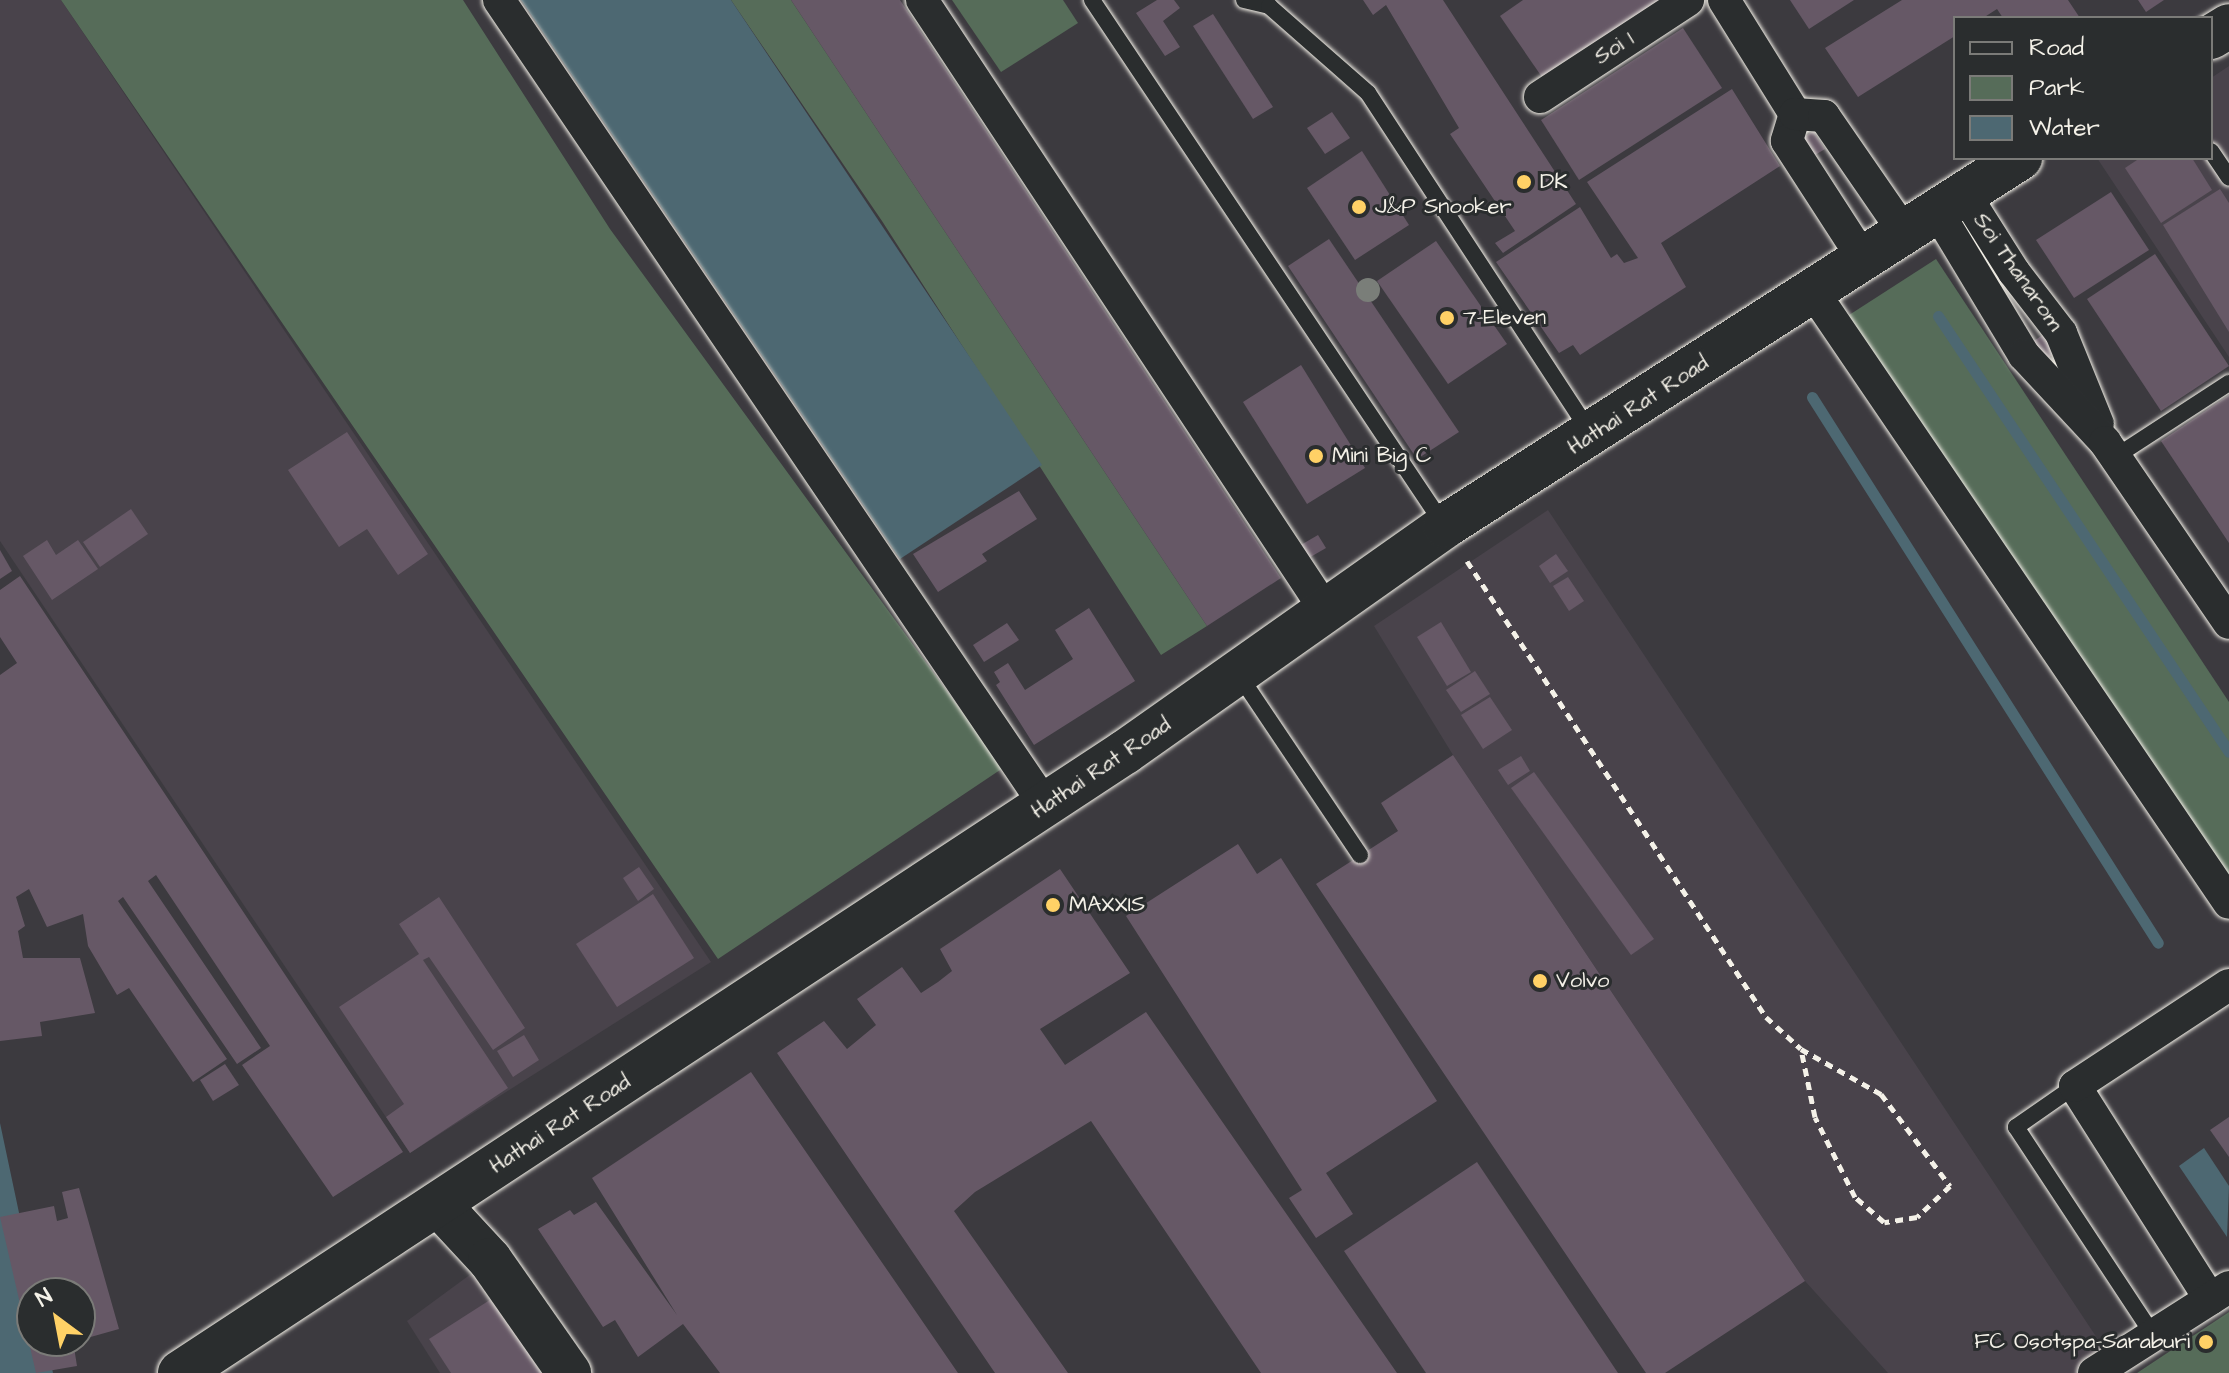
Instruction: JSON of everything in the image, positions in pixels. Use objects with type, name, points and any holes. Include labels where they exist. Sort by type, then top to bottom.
[{"type":"main road","name":"Hathai Rat Road","points":[[180,1373],[1045,805],[1239,675],[1324,608],[1445,526],[1592,435],[1862,257],[2017,160]]},
{"type":"main road","points":[[438,1204],[490,1260],[569,1373]]},
{"type":"street","points":[[499,0],[1045,805]]},
{"type":"street","points":[[922,0],[1324,608]]},
{"type":"street","name":"Soi 1","points":[[1540,97],[1688,0]]},
{"type":"street","points":[[1724,0],[1795,114],[1787,141],[1862,257]]},
{"type":"street","points":[[1795,114],[1824,116],[1935,212]]},
{"type":"street","name":"Soi Thanarom","points":[[1935,212],[2014,272],[2061,333],[2110,450]]},
{"type":"street","name":"Soi Thanarom","points":[[1935,212],[2024,355],[2110,450],[2229,623]]},
{"type":"street","points":[[1812,290],[2229,903]]},
{"type":"street","points":[[2094,1373],[2220,1293],[2075,1086],[2229,985]]},
{"type":"lane","points":[[1092,0],[1445,526]]},
{"type":"lane","points":[[1244,0],[1269,6],[1368,93],[1592,435]]},
{"type":"lane","points":[[2213,154],[2229,178]]},
{"type":"lane","points":[[2110,450],[2229,383]]},
{"type":"lane","points":[[1239,675],[1360,855]]},
{"type":"lane","points":[[2075,1086],[2016,1127],[2153,1335]]},
{"type":"path","points":[[1445,526],[1766,1017],[1801,1049],[1881,1094],[1950,1186],[1917,1217],[1884,1222],[1855,1197],[1815,1117],[1801,1049]]},
{"type":"shaded area","points":[[0,0],[61,0],[711,962],[410,1153],[0,541]]},
{"type":"shaded area","points":[[2229,66],[2229,357],[2098,160],[2213,160],[2213,77]]},
{"type":"shaded area","points":[[1548,510],[2107,1353],[2075,1373],[1888,1373],[1805,1281],[1453,755],[1374,626]]},
{"type":"shaded area","points":[[490,1260],[569,1373],[440,1373],[407,1321]]},
{"type":"green space","points":[[61,0],[463,0],[610,229],[1003,768],[718,959]]},
{"type":"green space","points":[[731,0],[791,0],[1207,626],[1161,655],[882,221]]},
{"type":"green space","points":[[952,0],[1063,0],[1078,23],[1001,72]]},
{"type":"green space","points":[[1936,259],[2229,702],[2229,903],[1846,317]]},
{"type":"green space","name":"FC Osotspa-Saraburi","points":[[2229,1312],[2229,1373],[2137,1373]]},
{"type":"water","points":[[521,0],[731,0],[1042,465],[900,559]]},
{"type":"water","points":[[0,1123],[33,1277],[16,1277],[16,1357],[50,1357],[53,1373],[0,1373]]},
{"type":"water","points":[[2204,1148],[2229,1186],[2227,1237],[2179,1166]]},
{"type":"building","points":[[791,0],[900,0],[1281,578],[1207,626]]},
{"type":"building","points":[[1157,0],[1174,0],[1180,8],[1163,21],[1180,47],[1165,56],[1136,13]]},
{"type":"building","points":[[1363,0],[1443,0],[1576,204],[1503,253],[1495,243],[1515,231],[1450,134],[1459,128],[1386,5],[1373,15]]},
{"type":"building","points":[[1523,0],[1662,0],[1544,80],[1500,16]]},
{"type":"building","points":[[1790,0],[1854,0],[1809,29]]},
{"type":"building","points":[[1902,0],[2068,0],[2079,16],[2002,16],[1997,9],[1986,16],[1953,16],[1953,37],[1858,97],[1825,48]]},
{"type":"building","points":[[2138,0],[2164,0],[2146,12]]},
{"type":"building","points":[[1213,14],[1273,107],[1253,119],[1193,26]]},
{"type":"building","points":[[1683,28],[1722,88],[1579,180],[1541,120]]},
{"type":"building","points":[[1732,89],[1780,166],[1661,243],[1686,287],[1580,355],[1573,345],[1559,353],[1496,262],[1580,207],[1611,258],[1617,254],[1624,263],[1638,258],[1587,182]]},
{"type":"building","points":[[1332,112],[1350,138],[1325,154],[1307,128]]},
{"type":"building","points":[[1813,131],[1825,149],[1810,158],[1799,141]]},
{"type":"building","name":"J&P Snooker","points":[[1362,151],[1409,225],[1355,260],[1307,188]]},
{"type":"building","points":[[2137,160],[2193,160],[2212,190],[2161,223],[2125,168]]},
{"type":"building","points":[[2220,189],[2229,203],[2229,332],[2163,225]]},
{"type":"building","points":[[2111,192],[2149,250],[2074,298],[2036,240]]},
{"type":"building","points":[[1329,239],[1459,432],[1417,459],[1288,266]]},
{"type":"building","points":[[1436,241],[1507,344],[1448,384],[1377,281]]},
{"type":"building","points":[[2155,254],[2229,366],[2161,411],[2087,299]]},
{"type":"building","points":[[2047,332],[2059,351],[2043,361],[2031,343]]},
{"type":"building","points":[[1301,365],[1365,468],[1307,504],[1243,402]]},
{"type":"building","points":[[2229,395],[2229,543],[2161,441]]},
{"type":"building","points":[[347,432],[428,554],[398,575],[367,529],[339,547],[288,470]]},
{"type":"building","points":[[1019,491],[1037,519],[982,554],[987,561],[938,592],[913,554]]},
{"type":"building","points":[[131,509],[148,534],[100,567],[83,542]]},
{"type":"building","points":[[1318,535],[1326,548],[1307,559],[1299,546]]},
{"type":"building","points":[[47,540],[56,555],[78,540],[98,569],[52,600],[23,556]]},
{"type":"building","points":[[0,550],[12,571],[0,579]]},
{"type":"building","points":[[1556,554],[1568,571],[1550,583],[1539,566]]},
{"type":"building","points":[[20,576],[403,1152],[333,1197],[242,1065],[270,1046],[156,875],[148,881],[261,1048],[237,1064],[123,897],[118,901],[227,1059],[193,1082],[129,988],[117,995],[88,946],[83,914],[47,927],[29,889],[16,897],[25,926],[18,931],[23,958],[80,958],[95,1013],[40,1022],[42,1036],[0,1041],[0,675],[17,663],[0,637],[0,590]]},
{"type":"building","points":[[1568,577],[1584,601],[1569,611],[1553,586]]},
{"type":"building","points":[[1089,608],[1135,681],[1034,745],[996,685],[1000,682],[994,672],[1008,663],[1025,690],[1073,659],[1055,630]]},
{"type":"building","points":[[1441,622],[1471,672],[1447,686],[1417,637]]},
{"type":"building","points":[[1007,623],[1019,640],[984,662],[973,645]]},
{"type":"building","points":[[1475,671],[1490,694],[1461,712],[1446,690]]},
{"type":"building","points":[[1490,697],[1512,730],[1483,749],[1461,715]]},
{"type":"building","points":[[1453,755],[1805,1281],[1665,1373],[1646,1373],[1316,884],[1398,831],[1381,803]]},
{"type":"building","points":[[1521,756],[1530,771],[1508,785],[1498,770]]},
{"type":"building","points":[[1534,772],[1654,939],[1631,955],[1511,788]]},
{"type":"building","points":[[1238,844],[1257,874],[1281,858],[1437,1101],[1326,1173],[1353,1214],[1316,1238],[1289,1198],[1302,1190],[1126,916]]},
{"type":"building","points":[[639,867],[654,889],[638,901],[623,878]]},
{"type":"building","points":[[1060,869],[1130,973],[1040,1029],[1065,1065],[1146,1012],[1397,1373],[1261,1373],[1091,1121],[975,1192],[954,1211],[1068,1373],[995,1373],[777,1053],[824,1021],[847,1049],[876,1025],[857,999],[902,967],[921,993],[952,971],[940,949]]},
{"type":"building","points":[[653,894],[694,958],[617,1007],[576,944]]},
{"type":"building","points":[[439,897],[525,1028],[493,1050],[429,957],[423,960],[508,1088],[410,1153],[386,1117],[404,1104],[339,1007],[419,954],[399,924]]},
{"type":"building","points":[[524,1035],[539,1060],[513,1077],[497,1051]]},
{"type":"building","points":[[225,1064],[239,1085],[213,1101],[200,1080]]},
{"type":"building","points":[[751,1072],[958,1373],[720,1373],[683,1324],[638,1357],[615,1320],[603,1327],[538,1229],[570,1210],[574,1215],[596,1202],[677,1315],[592,1178]]},
{"type":"building","points":[[2229,1117],[2229,1157],[2210,1130]]},
{"type":"building","points":[[1477,1162],[1618,1373],[1426,1373],[1344,1251]]},
{"type":"building","points":[[79,1188],[119,1329],[96,1335],[96,1277],[16,1277],[16,1286],[0,1217],[54,1206],[57,1221],[68,1218],[62,1192]]},
{"type":"building","points":[[493,1298],[541,1373],[451,1373],[429,1339]]},
{"type":"building","points":[[32,1357],[76,1357],[77,1366],[36,1373]]},
{"type":"waterway","points":[[1938,316],[2229,752]]},
{"type":"waterway","points":[[1812,397],[2158,943]]},
{"type":"place","name":"DK","points":[[1524,182]]},
{"type":"place","name":"J&P Snooker","points":[[1359,207]]},
{"type":"place","name":"7-Eleven","points":[[1447,318]]},
{"type":"place","name":"Mini Big C","points":[[1316,456]]},
{"type":"place","name":"MAXXIS","points":[[1053,905]]},
{"type":"place","name":"Volvo","points":[[1540,981]]},
{"type":"place","name":"FC Osotspa-Saraburi","points":[[2206,1342]]}]
